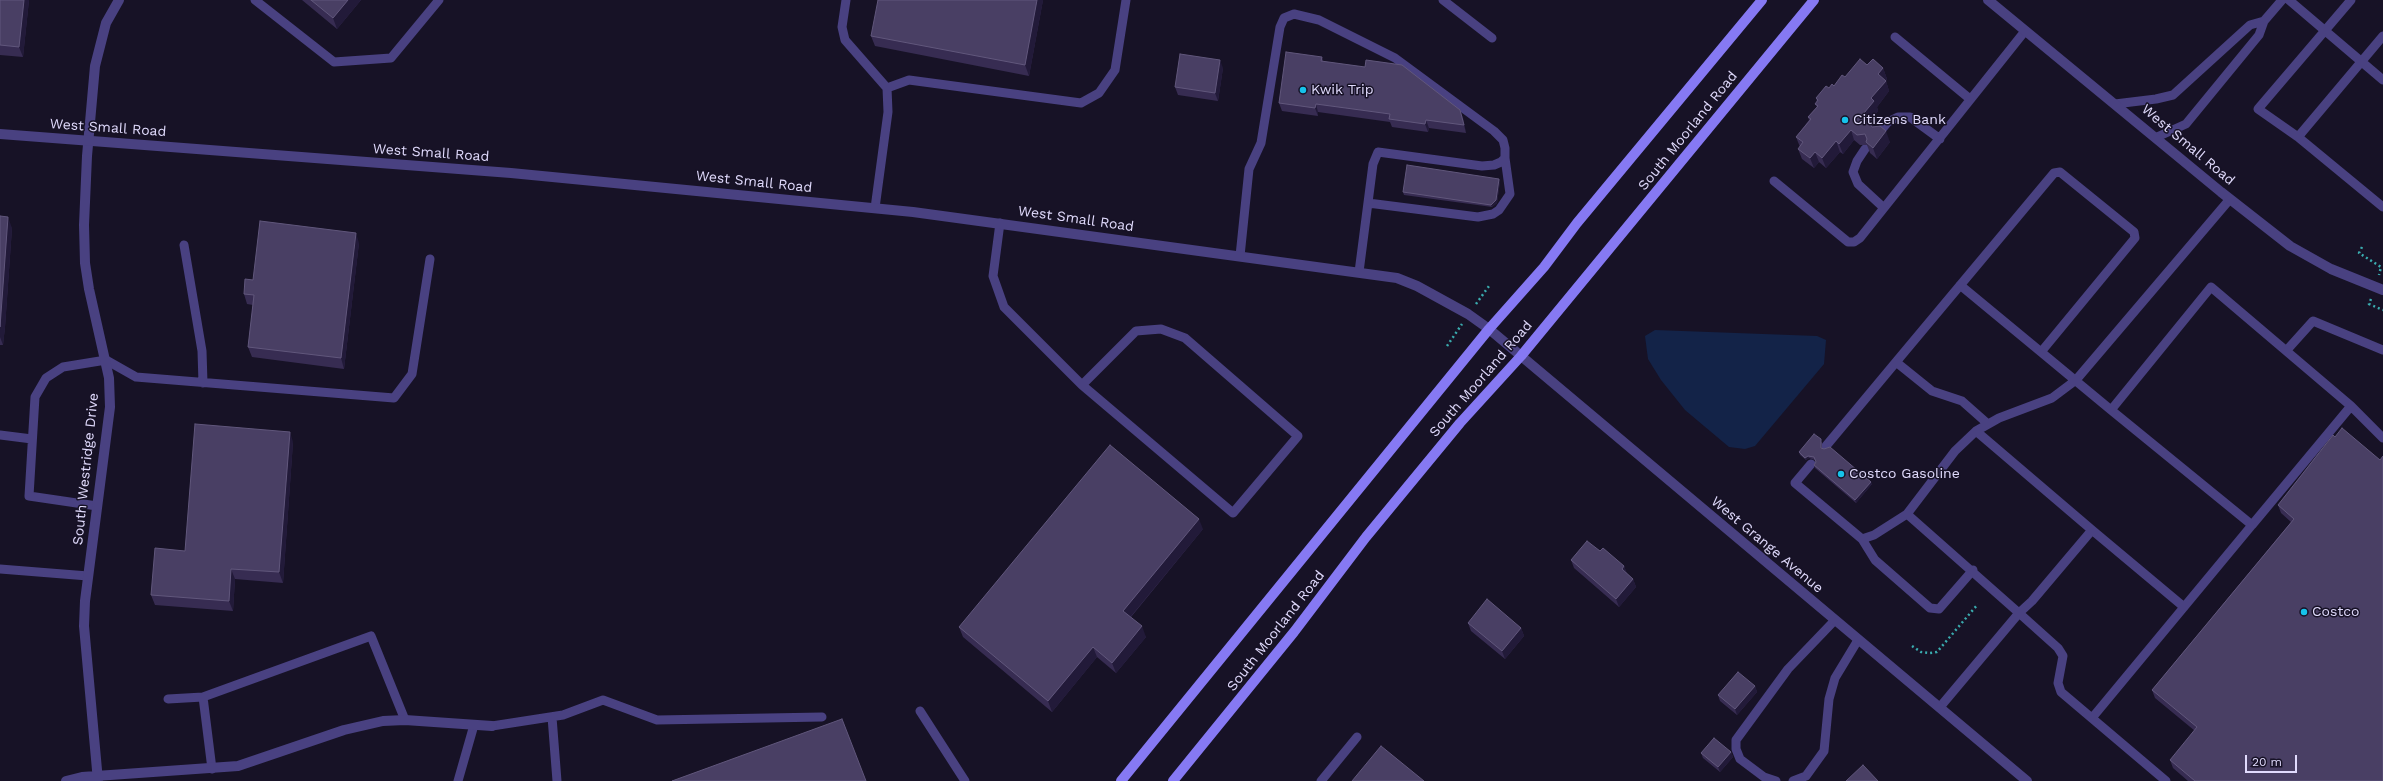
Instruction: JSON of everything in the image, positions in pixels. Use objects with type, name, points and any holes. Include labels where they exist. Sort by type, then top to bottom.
[{"type":"main road","name":"South Moorland Road","points":[[1121,781],[1489,329],[1544,267],[1577,223],[1762,0]]},
{"type":"main road","name":"South Moorland Road","points":[[1173,781],[1294,632],[1386,513],[1460,422],[1521,356],[1814,0]]},
{"type":"street","name":"South Westridge Drive","points":[[98,779],[84,626],[88,576],[110,407],[109,378],[106,360],[89,289],[85,263],[84,225],[88,141],[98,47],[106,23],[119,0]]},
{"type":"street","name":"West Small Road","points":[[1988,0],[2157,137],[2230,199],[2304,254],[2359,282],[2383,290]]},
{"type":"street","name":"West Small Road","points":[[0,134],[511,173],[875,208],[1000,222],[1397,278],[1417,286],[1468,314],[1489,329]]},
{"type":"street","name":"West Grange Avenue","points":[[1489,329],[2027,781]]},
{"type":"street","points":[[66,781],[82,777],[98,779],[238,766],[257,761],[344,730],[383,721],[405,720],[492,726]]},
{"type":"lane","points":[[255,0],[334,62],[391,58],[439,0]]},
{"type":"lane","points":[[846,0],[842,27],[845,40],[886,88],[888,112],[875,208]]},
{"type":"lane","points":[[886,88],[909,80],[1081,102],[1099,93],[1115,70],[1126,0]]},
{"type":"lane","points":[[1443,0],[1492,38]]},
{"type":"lane","points":[[2157,137],[2186,124],[2259,35],[2264,21],[2282,0]]},
{"type":"lane","points":[[2289,0],[2383,80]]},
{"type":"lane","points":[[2351,0],[2258,109],[2298,137],[2383,207]]},
{"type":"lane","points":[[1240,256],[1249,170],[1261,143],[1280,27],[1284,18],[1294,14],[1319,20],[1395,58],[1494,131],[1503,140],[1510,194],[1499,210],[1493,214],[1478,217],[1368,203]]},
{"type":"lane","points":[[2115,104],[2156,99],[2174,95],[2250,25],[2264,21]]},
{"type":"lane","points":[[1774,181],[1848,242],[1854,242],[1860,238],[2025,31]]},
{"type":"lane","points":[[2298,137],[2383,36]]},
{"type":"lane","points":[[1895,37],[1970,99]]},
{"type":"lane","points":[[1879,133],[1888,122],[1898,117],[1910,118],[1940,139]]},
{"type":"lane","points":[[1865,149],[1857,161],[1853,172],[1858,184],[1884,208]]},
{"type":"lane","points":[[1358,272],[1373,164],[1378,152],[1482,166],[1494,166],[1505,158]]},
{"type":"lane","points":[[1826,446],[2054,173],[2060,172],[2134,232],[2135,238],[2041,352]]},
{"type":"lane","points":[[1862,539],[1874,535],[1906,514],[1955,451],[1976,431],[1988,424],[2052,398],[2076,380],[2230,199]]},
{"type":"lane","points":[[1000,222],[993,276],[1004,307],[1082,385],[1233,513],[1298,436],[1185,338],[1161,329],[1136,331],[1082,385]]},
{"type":"lane","points":[[184,245],[202,351],[203,382]]},
{"type":"lane","points":[[97,506],[29,496],[35,396],[46,378],[63,367],[106,360],[136,377],[394,398],[412,374],[430,259]]},
{"type":"lane","points":[[1960,285],[2252,525]]},
{"type":"lane","points":[[2111,410],[2211,287],[2351,406],[2383,438]]},
{"type":"lane","points":[[2286,351],[2313,321],[2383,350]]},
{"type":"lane","points":[[1896,362],[1932,391],[1962,401],[1988,424]]},
{"type":"lane","points":[[2092,718],[2351,406]]},
{"type":"lane","points":[[1976,431],[2184,607]]},
{"type":"lane","points":[[0,435],[32,440]]},
{"type":"lane","points":[[1811,464],[1795,483],[1862,539],[1875,560],[1930,608],[1939,609],[1973,570]]},
{"type":"lane","points":[[1906,514],[1973,570],[1989,588],[2019,613],[2061,652],[2064,661],[2058,679],[2059,689],[2166,781]]},
{"type":"lane","points":[[1940,707],[2019,613],[2092,530]]},
{"type":"lane","points":[[0,569],[88,576]]},
{"type":"lane","points":[[1776,781],[1764,778],[1740,759],[1736,749],[1736,740],[1788,668],[1835,620]]},
{"type":"lane","points":[[168,699],[203,697],[371,636],[405,720]]},
{"type":"lane","points":[[1793,781],[1806,776],[1824,751],[1829,699],[1835,678],[1858,640]]},
{"type":"lane","points":[[203,697],[212,769]]},
{"type":"lane","points":[[492,726],[563,715],[603,700],[657,720],[822,717]]},
{"type":"lane","points":[[920,711],[965,781]]},
{"type":"lane","points":[[552,717],[557,781]]},
{"type":"lane","points":[[458,781],[474,725]]},
{"type":"lane","points":[[1321,781],[1356,737]]},
{"type":"path","points":[[1912,646],[1926,652],[1937,652],[1978,604]]},
{"type":"water","points":[[1655,330],[1817,336],[1826,340],[1824,364],[1755,446],[1745,449],[1729,447],[1685,410],[1661,380],[1648,359],[1645,336]]},
{"type":"building","points":[[0,0],[24,0],[19,47],[0,45]]},
{"type":"building","points":[[311,0],[348,0],[333,18]]},
{"type":"building","points":[[878,0],[1037,0],[1025,65],[871,36]]},
{"type":"building","name":"Kwik Trip","points":[[1286,52],[1322,57],[1321,61],[1365,67],[1366,60],[1402,65],[1460,110],[1464,125],[1426,120],[1425,124],[1389,119],[1390,114],[1316,104],[1315,108],[1279,103]]},
{"type":"building","points":[[1180,54],[1220,60],[1215,93],[1175,87]]},
{"type":"building","name":"Citizens Bank","points":[[1860,59],[1867,65],[1873,59],[1883,68],[1878,74],[1886,81],[1871,98],[1874,101],[1864,113],[1871,119],[1870,124],[1872,127],[1880,126],[1886,131],[1873,148],[1866,142],[1867,139],[1865,134],[1857,135],[1851,130],[1839,144],[1836,141],[1822,158],[1815,152],[1810,158],[1798,149],[1803,142],[1796,137],[1811,119],[1808,117],[1818,106],[1815,104],[1818,100],[1816,98],[1826,86],[1829,88],[1832,84],[1834,86],[1842,75],[1845,77]]},
{"type":"building","points":[[1407,165],[1499,179],[1496,200],[1491,205],[1403,192]]},
{"type":"building","points":[[0,216],[8,217],[0,327]]},
{"type":"building","points":[[260,221],[356,233],[341,358],[248,347],[254,295],[244,294],[245,279],[253,280]]},
{"type":"building","points":[[195,424],[290,432],[279,572],[231,569],[229,601],[151,595],[155,548],[185,551]]},
{"type":"building","name":"Costco","points":[[2342,428],[2380,460],[2383,456],[2383,781],[2195,781],[2170,760],[2197,727],[2152,690],[2294,519],[2278,505],[2333,435],[2335,437]]},
{"type":"building","name":"Costco Gasoline","points":[[1814,434],[1821,439],[1821,448],[1824,449],[1830,447],[1871,482],[1855,500],[1814,465],[1816,462],[1814,457],[1808,456],[1805,458],[1799,452]]},
{"type":"building","points":[[1110,445],[1199,519],[1123,611],[1142,626],[1112,663],[1093,647],[1048,701],[959,627]]},
{"type":"building","points":[[1587,541],[1600,551],[1603,548],[1624,566],[1622,569],[1633,579],[1616,599],[1571,560]]},
{"type":"building","points":[[1487,599],[1521,628],[1502,651],[1468,623]]},
{"type":"building","points":[[1738,672],[1755,686],[1735,709],[1718,695]]},
{"type":"building","points":[[842,719],[866,781],[672,781]]},
{"type":"building","points":[[1714,738],[1731,752],[1718,767],[1701,753]]},
{"type":"building","points":[[1381,746],[1424,781],[1352,781]]},
{"type":"building","points":[[1863,765],[1878,781],[1846,781]]},
{"type":"place","name":"Kwik Trip","points":[[1303,90]]},
{"type":"place","name":"Citizens Bank","points":[[1845,120]]},
{"type":"place","name":"Costco Gasoline","points":[[1841,474]]},
{"type":"place","name":"Costco","points":[[2304,612]]}]
